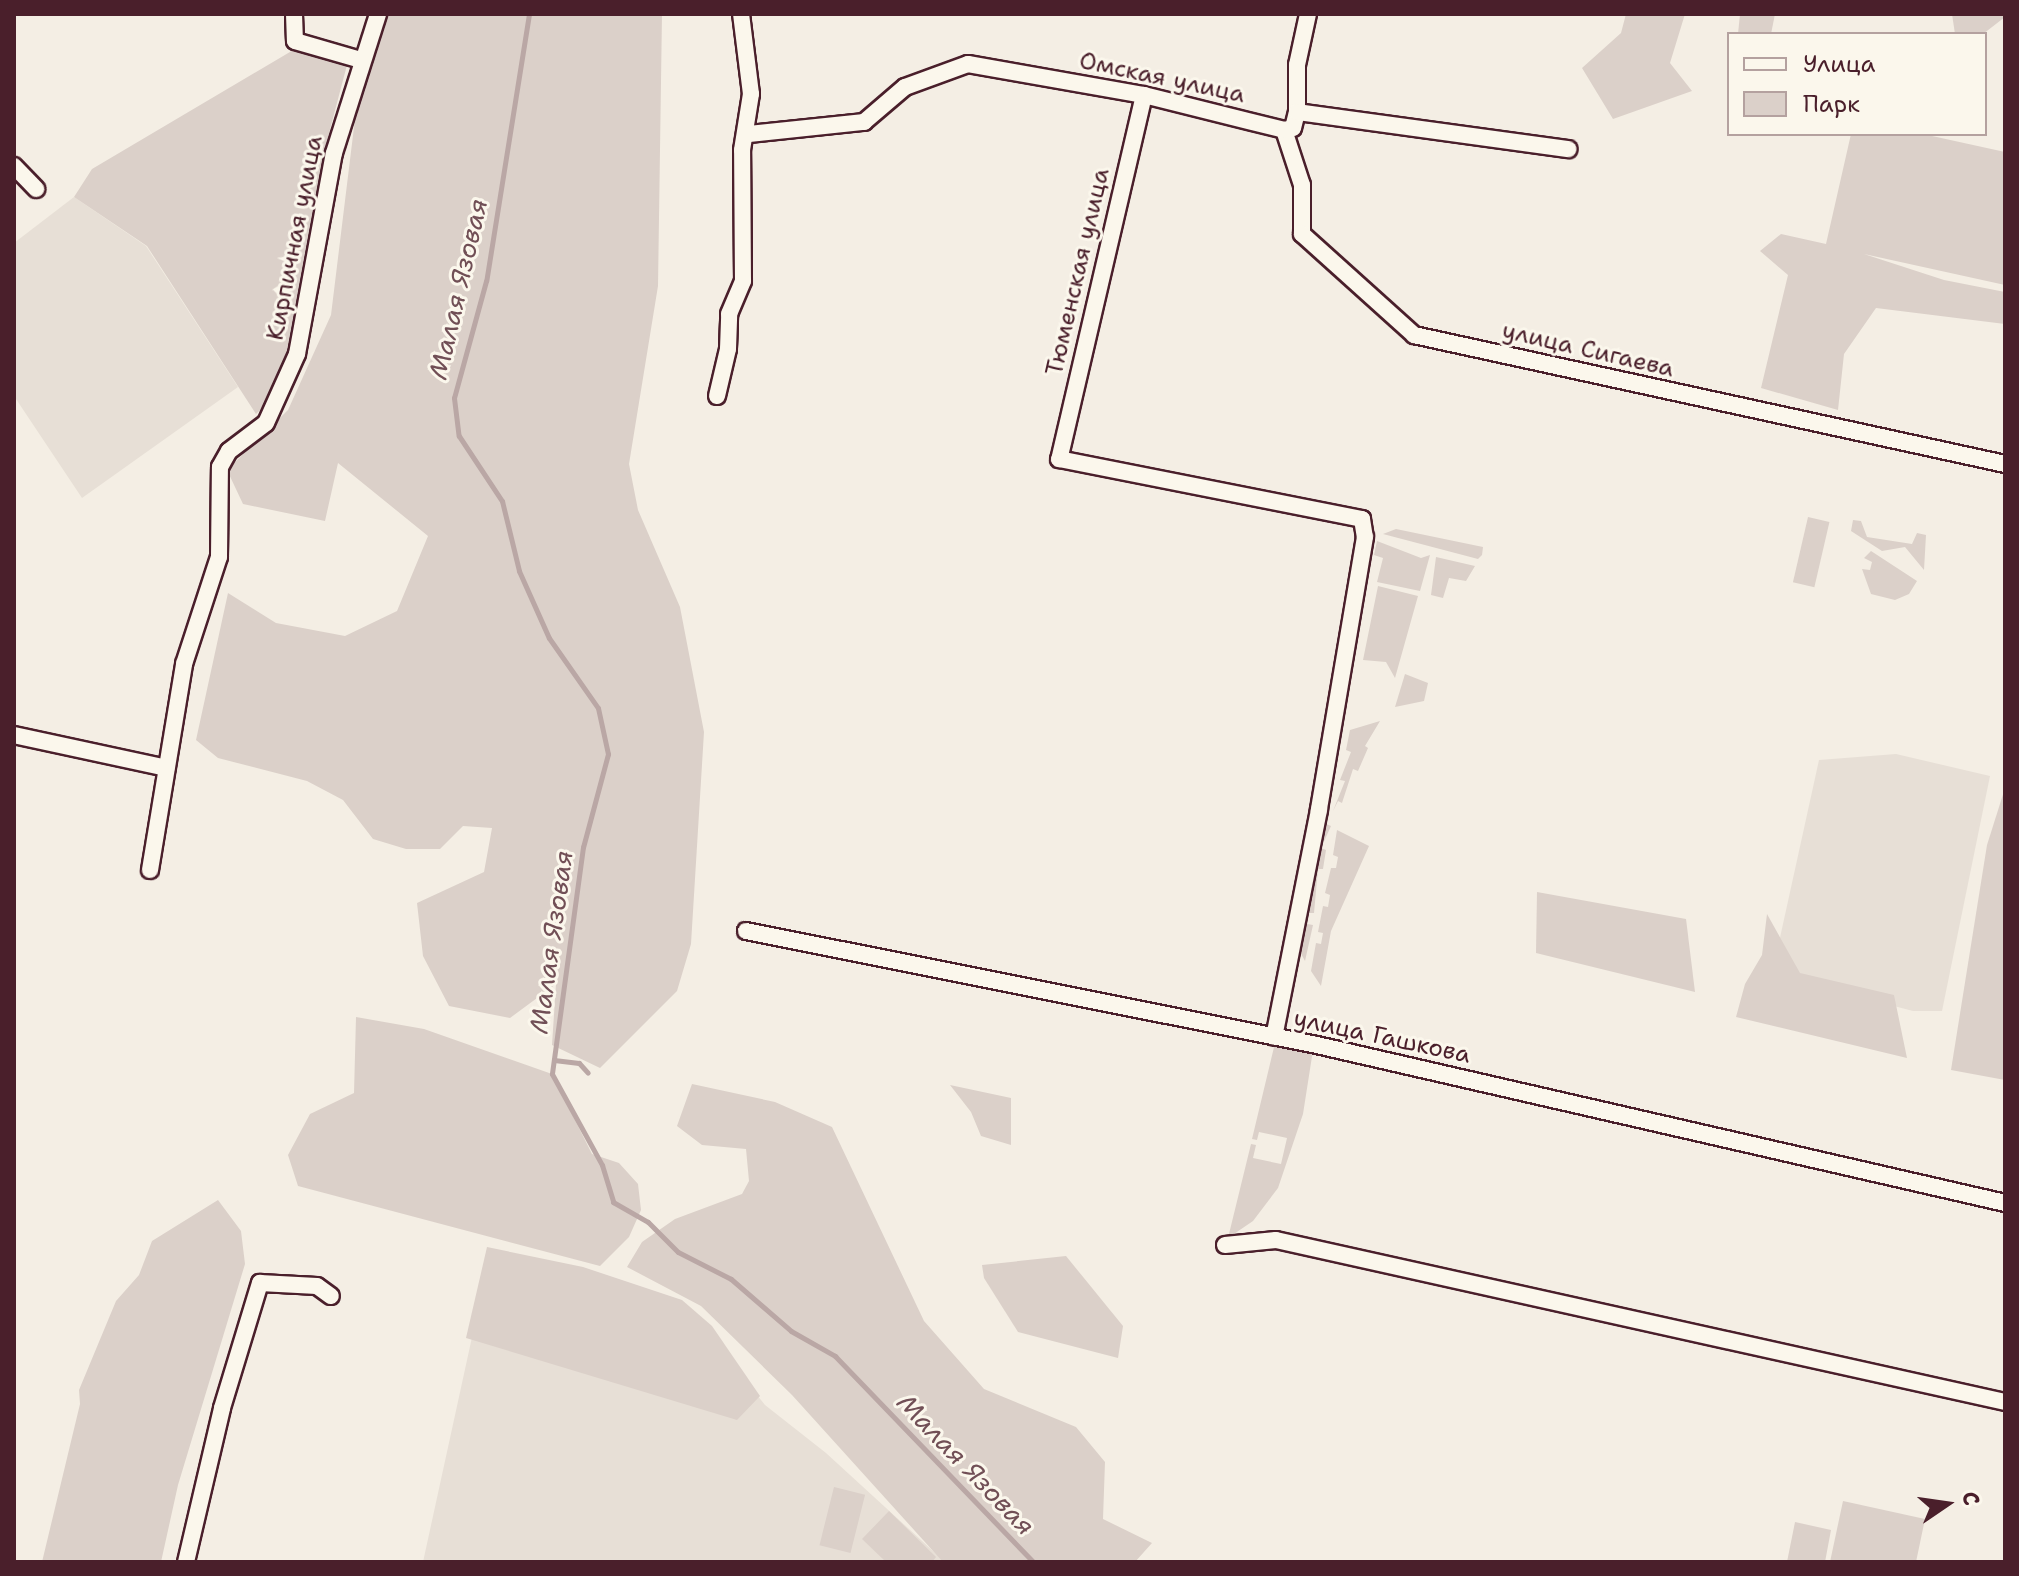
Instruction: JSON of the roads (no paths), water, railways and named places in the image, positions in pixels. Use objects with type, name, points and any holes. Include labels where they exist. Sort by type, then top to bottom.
[{"type":"street","points":[[294,14],[295,41],[361,60]]},
{"type":"street","name":"Кирпичная улица","points":[[166,768],[184,664],[219,557],[217,484],[229,451],[266,423],[297,354],[334,153],[378,14]]},
{"type":"street","points":[[717,396],[728,349],[729,314],[743,281],[742,150],[749,134],[751,94],[741,14]]},
{"type":"street","points":[[1284,130],[1293,128],[1297,112],[1297,65],[1308,14]]},
{"type":"street","name":"Омская улица","points":[[749,134],[864,122],[915,82],[968,64],[1144,95],[1284,130]]},
{"type":"street","name":"Тюменская улица","points":[[1144,95],[1059,459],[1362,519],[1365,537],[1274,1037]]},
{"type":"street","points":[[1297,112],[1568,149]]},
{"type":"street","name":"улица Сигаева","points":[[1284,130],[1292,167],[1302,185],[1302,234],[1414,335],[2005,464]]},
{"type":"street","points":[[14,166],[36,189]]},
{"type":"street","points":[[14,735],[166,768],[150,870]]},
{"type":"street","name":"улица Гашкова","points":[[746,931],[1274,1037],[2005,1203]]},
{"type":"street","points":[[1225,1245],[1276,1240],[2005,1402]]},
{"type":"street","points":[[186,1562],[222,1408],[260,1283],[317,1286],[331,1296]]},
{"type":"waterway","name":"Малая Язовая","points":[[529,14],[486,281],[454,398],[459,436],[502,501],[519,571],[549,638],[598,708],[608,754],[583,847],[552,1074],[602,1165],[613,1202],[648,1222],[678,1252],[731,1279],[791,1331],[835,1356],[1033,1562]]},
{"type":"waterway","name":"Малая Язовая","points":[[554,1060],[579,1063],[588,1073]]}]
